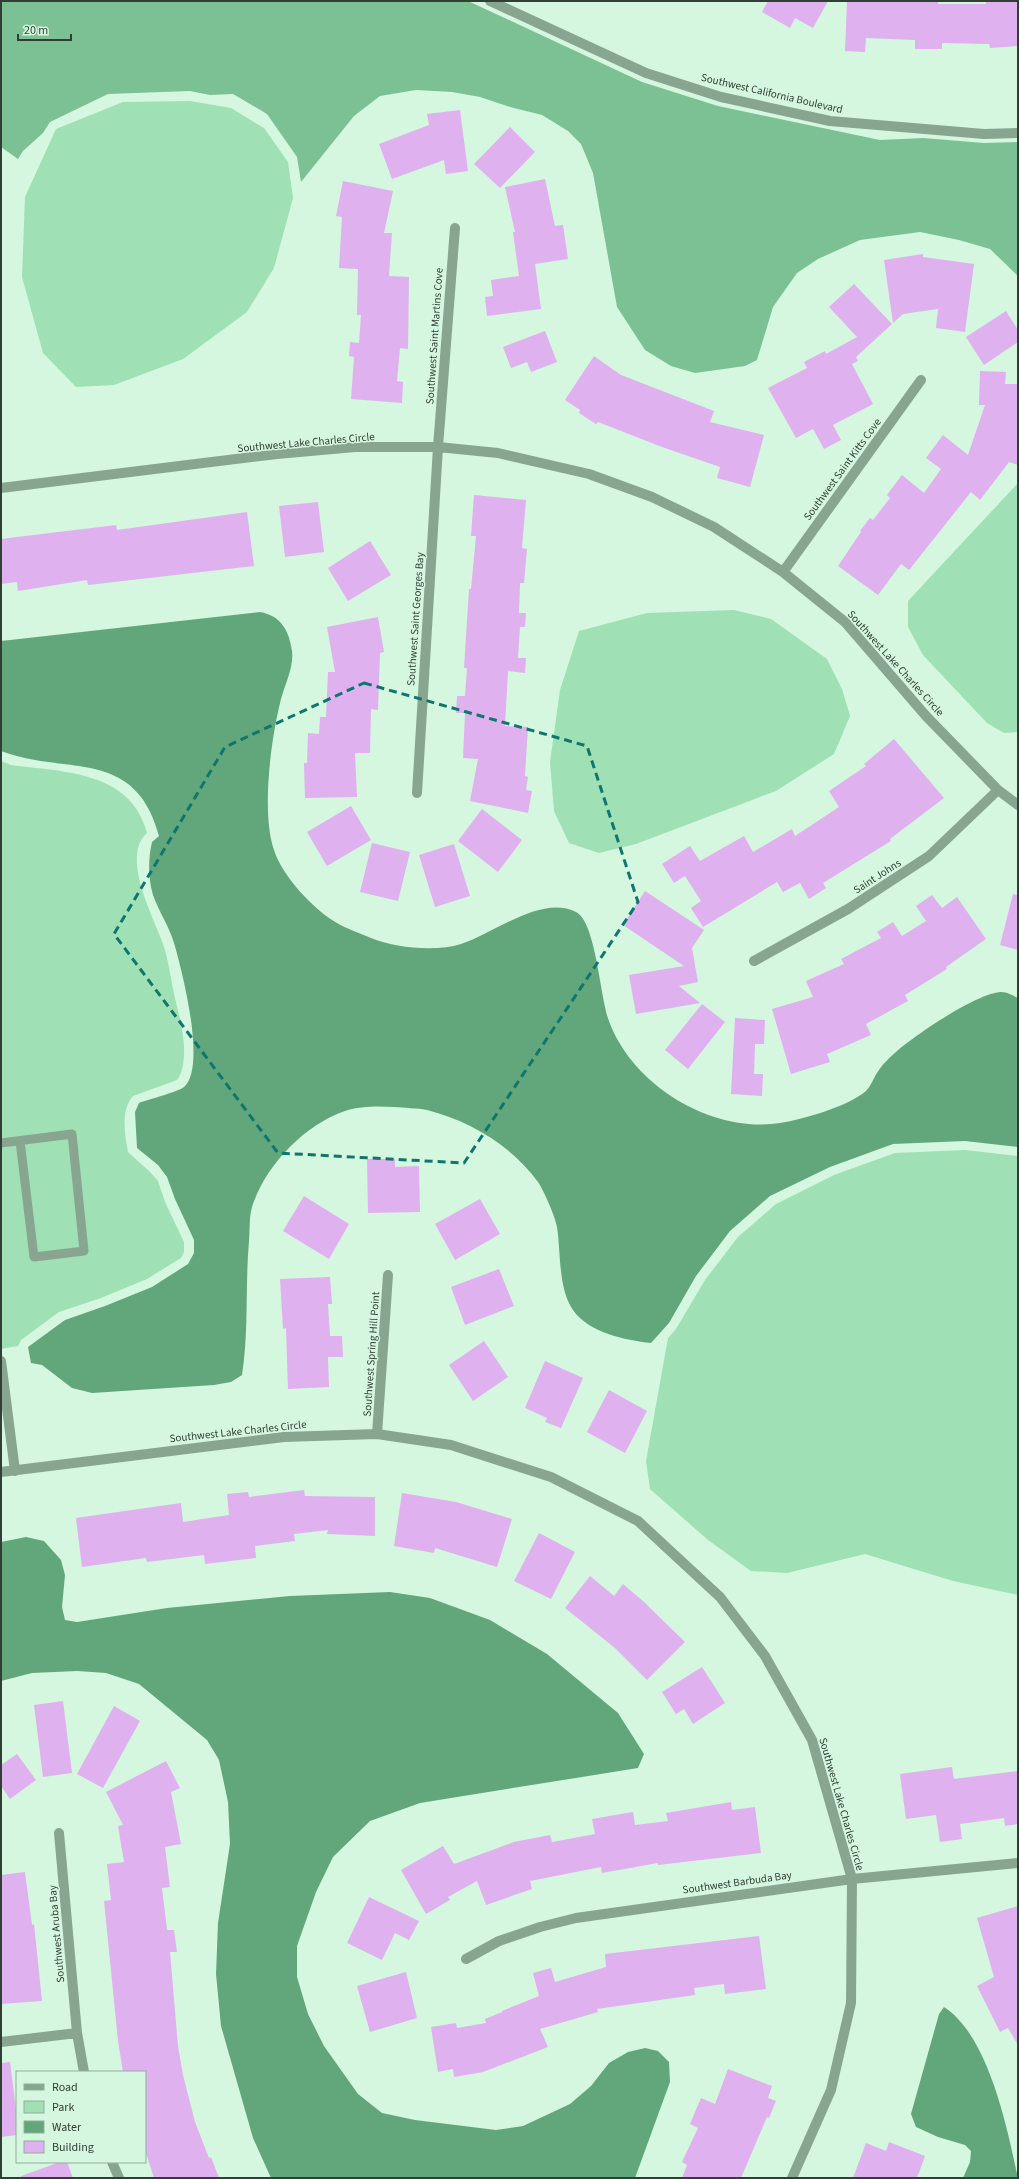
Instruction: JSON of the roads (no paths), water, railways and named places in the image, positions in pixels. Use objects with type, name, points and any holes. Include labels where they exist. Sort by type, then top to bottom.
[{"type":"street","name":"Southwest California Boulevard","points":[[490,1],[646,73],[721,97],[830,121],[984,134],[1018,133]]},
{"type":"street","name":"Southwest Saint Martins Cove","points":[[438,447],[455,228]]},
{"type":"street","name":"Southwest Saint Kitts Cove","points":[[783,572],[921,380]]},
{"type":"street","name":"Southwest Lake Charles Circle","points":[[1,488],[355,447],[438,447],[498,453],[596,477],[652,497],[714,527],[783,572],[845,622],[926,716],[998,790],[1018,805]]},
{"type":"street","name":"Southwest Saint Georges Bay","points":[[417,793],[438,447]]},
{"type":"street","name":"Saint Johns","points":[[754,961],[848,910],[929,856],[998,790]]},
{"type":"street","name":"Southwest Spring Hill Point","points":[[376,1434],[388,1275]]},
{"type":"street","points":[[1,1361],[15,1471]]},
{"type":"street","name":"Southwest Lake Charles Circle","points":[[1,1472],[284,1437],[376,1434],[451,1445],[551,1477],[638,1521],[720,1597],[765,1656],[812,1740],[852,1879],[851,2002],[831,2090],[792,2178]]},
{"type":"street","name":"Southwest Aruba Bay","points":[[59,1833],[77,2033],[84,2071]]},
{"type":"street","name":"Southwest Barbuda Bay","points":[[466,1959],[499,1941],[540,1927],[576,1918],[852,1879],[1018,1863]]},
{"type":"street","points":[[1,2042],[77,2033]]},
{"type":"street","points":[[112,2163],[119,2178]]},
{"type":"lane","points":[[1,1143],[72,1134],[84,1251],[34,1257],[20,1141]]},
{"type":"water","points":[[260,612],[273,617],[283,625],[289,637],[292,651],[292,663],[277,715],[271,754],[268,796],[270,834],[274,850],[284,871],[309,901],[328,917],[345,927],[381,941],[416,948],[440,948],[461,944],[518,918],[548,908],[563,908],[576,912],[583,919],[593,945],[609,1021],[620,1044],[636,1065],[655,1084],[678,1100],[702,1112],[728,1121],[754,1124],[780,1123],[801,1119],[825,1112],[858,1097],[866,1091],[891,1056],[931,1026],[977,999],[990,994],[1001,992],[1007,993],[1018,998],[1018,1147],[965,1141],[893,1144],[830,1167],[770,1196],[730,1231],[696,1276],[669,1323],[651,1343],[630,1340],[598,1330],[580,1318],[573,1310],[568,1301],[562,1281],[557,1227],[549,1204],[538,1182],[528,1169],[503,1146],[474,1128],[427,1110],[382,1106],[351,1109],[330,1117],[301,1137],[276,1162],[258,1192],[252,1207],[250,1219],[246,1325],[242,1375],[231,1382],[214,1385],[92,1393],[72,1388],[42,1365],[31,1363],[28,1347],[65,1320],[152,1287],[188,1264],[194,1253],[194,1240],[175,1199],[167,1177],[158,1165],[137,1148],[135,1112],[139,1103],[184,1087],[191,1076],[193,1040],[187,995],[178,956],[172,937],[151,889],[149,862],[151,848],[152,842],[159,836],[148,808],[133,788],[115,776],[95,769],[25,758],[1,751],[1,641]]},
{"type":"water","points":[[26,1537],[44,1541],[61,1560],[65,1575],[62,1607],[65,1620],[77,1622],[167,1608],[290,1596],[390,1592],[430,1598],[490,1620],[547,1654],[618,1713],[644,1754],[638,1768],[420,1803],[370,1821],[333,1857],[316,1892],[297,1946],[297,1977],[308,2014],[324,2046],[358,2094],[382,2113],[415,2120],[496,2130],[523,2126],[570,2104],[591,2086],[609,2063],[628,2052],[645,2048],[658,2051],[669,2062],[670,2082],[635,2178],[271,2178],[253,2138],[221,2026],[216,1974],[218,1923],[230,1844],[228,1802],[219,1760],[207,1740],[139,1684],[106,1673],[77,1671],[32,1673],[1,1681],[1,1542]]},
{"type":"water","points":[[944,2007],[960,2021],[973,2039],[984,2061],[1002,2110],[1018,2178],[963,2178],[970,2162],[971,2151],[965,2145],[938,2137],[916,2127],[911,2114],[939,2014]]}]
